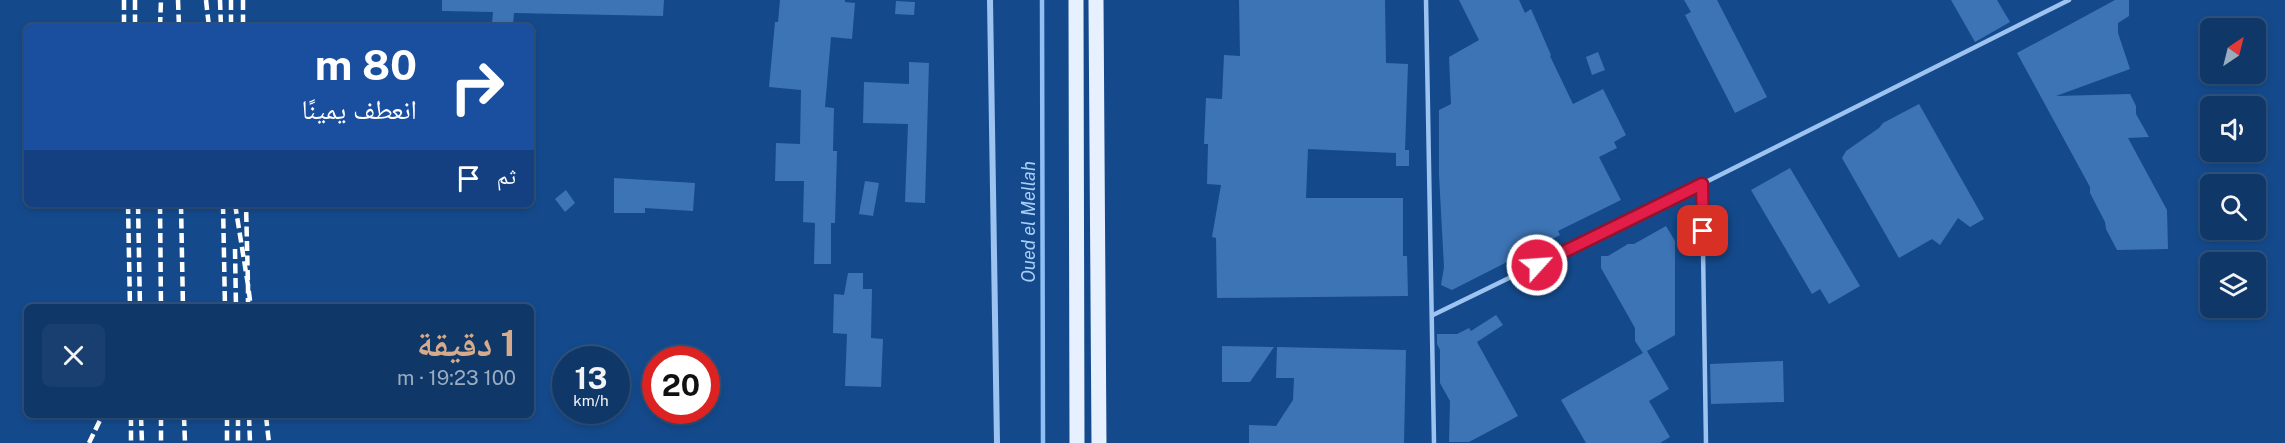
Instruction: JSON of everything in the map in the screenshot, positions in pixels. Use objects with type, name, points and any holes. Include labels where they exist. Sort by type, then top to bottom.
[{"type":"main road","points":[[1076,0],[1077,443]]},
{"type":"main road","points":[[1096,0],[1099,443]]},
{"type":"street","points":[[990,0],[997,443]]},
{"type":"lane","points":[[1426,0],[1434,443]]},
{"type":"lane","points":[[1433,315],[1702,184],[2069,0]]},
{"type":"lane","points":[[1702,184],[1706,443]]},
{"type":"building","points":[[442,0],[664,0],[663,16],[514,13],[513,24],[492,24],[493,12],[442,11]]},
{"type":"building","points":[[780,0],[845,0],[845,2],[855,3],[852,39],[831,37],[825,107],[834,108],[833,151],[837,151],[835,223],[831,223],[831,264],[814,264],[815,223],[803,222],[804,181],[775,181],[776,143],[800,144],[801,90],[769,87],[775,22],[778,22]]},
{"type":"building","points":[[1239,0],[1385,0],[1386,63],[1408,64],[1405,150],[1409,150],[1409,166],[1396,166],[1396,153],[1308,149],[1306,198],[1403,198],[1403,256],[1407,256],[1408,296],[1217,298],[1216,238],[1212,237],[1221,185],[1207,184],[1208,144],[1204,144],[1206,98],[1222,99],[1224,55],[1240,56]]},
{"type":"building","points":[[1459,0],[1519,0],[1525,13],[1531,9],[1573,104],[1603,89],[1626,135],[1614,142],[1617,148],[1599,157],[1621,200],[1558,231],[1560,235],[1452,290],[1441,285],[1444,267],[1439,175],[1439,110],[1451,104],[1449,57],[1479,40]]},
{"type":"building","points":[[1684,0],[1717,0],[1767,97],[1735,113],[1685,15],[1691,12]]},
{"type":"building","points":[[1951,0],[1997,0],[2010,22],[1975,42]]},
{"type":"building","points":[[2115,0],[2129,0],[2129,16],[2118,23],[2118,33],[2130,69],[2056,96],[2130,94],[2136,106],[2136,114],[2149,137],[2128,138],[2167,210],[2168,249],[2117,250],[2090,193],[2090,187],[2017,53]]},
{"type":"building","points":[[896,1],[915,2],[914,15],[895,14]]},
{"type":"building","points":[[1598,52],[1605,70],[1592,75],[1586,57]]},
{"type":"building","points":[[909,62],[929,63],[925,203],[905,202],[908,124],[863,123],[864,82],[909,84]]},
{"type":"building","points":[[1919,104],[1984,219],[1970,227],[1958,218],[1940,245],[1932,239],[1899,258],[1842,158],[1846,151],[1883,123]]},
{"type":"building","points":[[1790,168],[1860,286],[1829,304],[1820,289],[1812,294],[1751,190]]},
{"type":"building","points":[[614,178],[695,183],[693,211],[645,208],[645,213],[614,213]]},
{"type":"building","points":[[865,181],[879,183],[873,216],[859,214]]},
{"type":"building","points":[[566,190],[575,203],[565,212],[555,199]]},
{"type":"building","points":[[1666,226],[1675,241],[1675,335],[1647,351],[1669,389],[1649,401],[1670,437],[1660,443],[1586,443],[1561,400],[1643,353],[1635,341],[1635,328],[1601,268],[1601,256],[1608,256],[1628,244],[1634,244]]},
{"type":"building","points":[[848,273],[863,273],[863,289],[872,289],[871,338],[883,339],[881,387],[845,386],[847,334],[833,333],[834,294],[844,295]]},
{"type":"building","points":[[1496,315],[1503,325],[1477,342],[1518,416],[1469,442],[1449,442],[1450,401],[1440,383],[1440,350],[1437,344],[1437,334],[1457,334],[1469,328],[1471,331]]},
{"type":"building","points":[[1222,346],[1274,347],[1250,382],[1222,382]]},
{"type":"building","points":[[1277,347],[1406,350],[1404,443],[1249,443],[1249,425],[1276,426],[1293,400],[1294,378],[1276,378]]},
{"type":"building","points":[[1783,361],[1784,402],[1711,404],[1710,364]]},
{"type":"waterway","name":"Oued el Mellah","points":[[1042,0],[1043,443]]},
{"type":"railway","points":[[124,0],[124,24]]},
{"type":"railway","points":[[135,0],[135,24]]},
{"type":"railway","points":[[160,24],[161,0]]},
{"type":"railway","points":[[178,0],[179,24]]},
{"type":"railway","points":[[206,0],[209,24]]},
{"type":"railway","points":[[220,0],[221,24]]},
{"type":"railway","points":[[231,0],[231,24]]},
{"type":"railway","points":[[243,0],[243,24]]},
{"type":"railway","points":[[128,207],[130,304]]},
{"type":"railway","points":[[138,207],[140,304]]},
{"type":"railway","points":[[160,207],[161,304]]},
{"type":"railway","points":[[181,207],[183,304]]},
{"type":"railway","points":[[223,207],[225,304]]},
{"type":"railway","points":[[235,207],[248,285],[246,207]]},
{"type":"railway","points":[[235,249],[236,304]]},
{"type":"railway","points":[[248,304],[248,285],[250,304]]},
{"type":"railway","points":[[89,443],[101,418]]},
{"type":"railway","points":[[131,418],[131,443]]},
{"type":"railway","points":[[141,418],[142,443]]},
{"type":"railway","points":[[161,418],[161,443]]},
{"type":"railway","points":[[184,418],[185,443]]},
{"type":"railway","points":[[227,418],[227,443]]},
{"type":"railway","points":[[238,418],[238,443]]},
{"type":"railway","points":[[249,418],[250,443]]},
{"type":"railway","points":[[266,418],[269,443]]},
{"type":"route","points":[[1537,265],[1702,184],[1703,231]]}]
